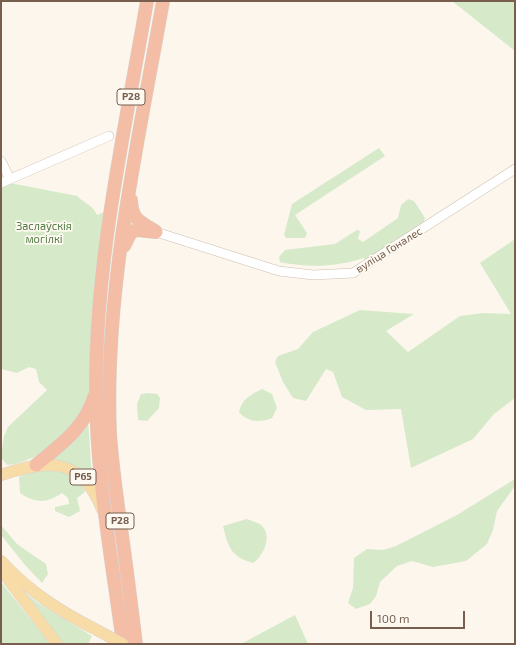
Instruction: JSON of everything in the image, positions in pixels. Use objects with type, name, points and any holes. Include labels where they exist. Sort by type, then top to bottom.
[{"type":"highway","name":"Р28","points":[[123,644],[99,460],[96,390],[98,308],[102,264],[148,1]]},
{"type":"highway","name":"Р28","points":[[136,644],[110,433],[112,337],[119,259],[163,1]]},
{"type":"highway","points":[[130,192],[132,213],[138,220],[156,232]]},
{"type":"highway","points":[[119,259],[127,238],[131,232],[137,230],[156,232]]},
{"type":"highway","name":"Р65","points":[[36,465],[69,439],[79,427],[85,418],[96,390]]},
{"type":"main road","name":"Р65","points":[[1,475],[36,465],[69,469],[78,473],[90,485],[96,494],[106,521]]},
{"type":"main road","points":[[1,561],[36,595],[123,644]]},
{"type":"main road","points":[[1,566],[10,582],[57,644]]},
{"type":"street","points":[[1,161],[5,181],[109,136]]},
{"type":"street","name":"вуліца Гоналес","points":[[156,232],[279,271],[312,275],[353,273],[515,169]]},
{"type":"green space","points":[[452,1],[515,1],[515,51]]},
{"type":"green space","points":[[379,148],[385,156],[295,215],[307,233],[305,238],[286,238],[284,235],[292,204]]},
{"type":"green space","name":"Заслаўскія могілкі","points":[[10,183],[77,196],[91,206],[97,215],[107,211],[91,396],[79,420],[58,441],[32,458],[19,463],[7,465],[1,458],[4,436],[8,427],[47,390],[39,382],[36,369],[29,367],[17,373],[1,369],[1,186]]},
{"type":"green space","points":[[408,199],[414,201],[425,218],[422,226],[365,260],[364,258],[322,266],[280,262],[279,257],[285,250],[335,244],[357,230],[360,231],[358,239],[363,242],[398,218],[401,205]]},
{"type":"green space","points":[[515,239],[515,398],[494,414],[473,439],[411,468],[401,409],[366,410],[342,397],[333,372],[326,369],[306,401],[293,398],[283,382],[275,362],[278,356],[298,349],[313,332],[360,310],[414,314],[386,331],[408,352],[460,316],[483,313],[511,314],[480,263]]},
{"type":"green space","points":[[262,389],[272,394],[277,408],[272,418],[263,421],[250,420],[239,412],[240,408],[250,395]]},
{"type":"green space","points":[[141,394],[157,394],[160,398],[159,408],[147,421],[138,420],[137,404]]},
{"type":"green space","points":[[88,418],[92,479],[45,463]]},
{"type":"green space","points":[[47,470],[68,473],[82,482],[85,492],[77,498],[80,511],[69,517],[55,511],[55,507],[69,504],[68,498],[62,493],[51,499],[41,501],[31,499],[20,493],[19,477],[31,471]]},
{"type":"green space","points":[[515,479],[515,486],[497,511],[493,530],[487,544],[466,561],[433,567],[412,561],[397,566],[380,582],[376,596],[370,604],[356,609],[348,603],[353,588],[354,558],[367,549],[383,550],[396,546],[457,515]]},
{"type":"green space","points":[[247,519],[258,523],[265,529],[267,540],[261,556],[253,563],[240,558],[235,554],[229,545],[223,526]]},
{"type":"green space","points":[[1,525],[17,544],[46,564],[48,574],[42,583],[25,565],[1,535]]},
{"type":"green space","points":[[1,582],[50,644],[1,644]]},
{"type":"green space","points":[[19,588],[38,603],[92,636],[88,644],[62,644]]},
{"type":"green space","points":[[295,615],[308,644],[241,644]]}]
